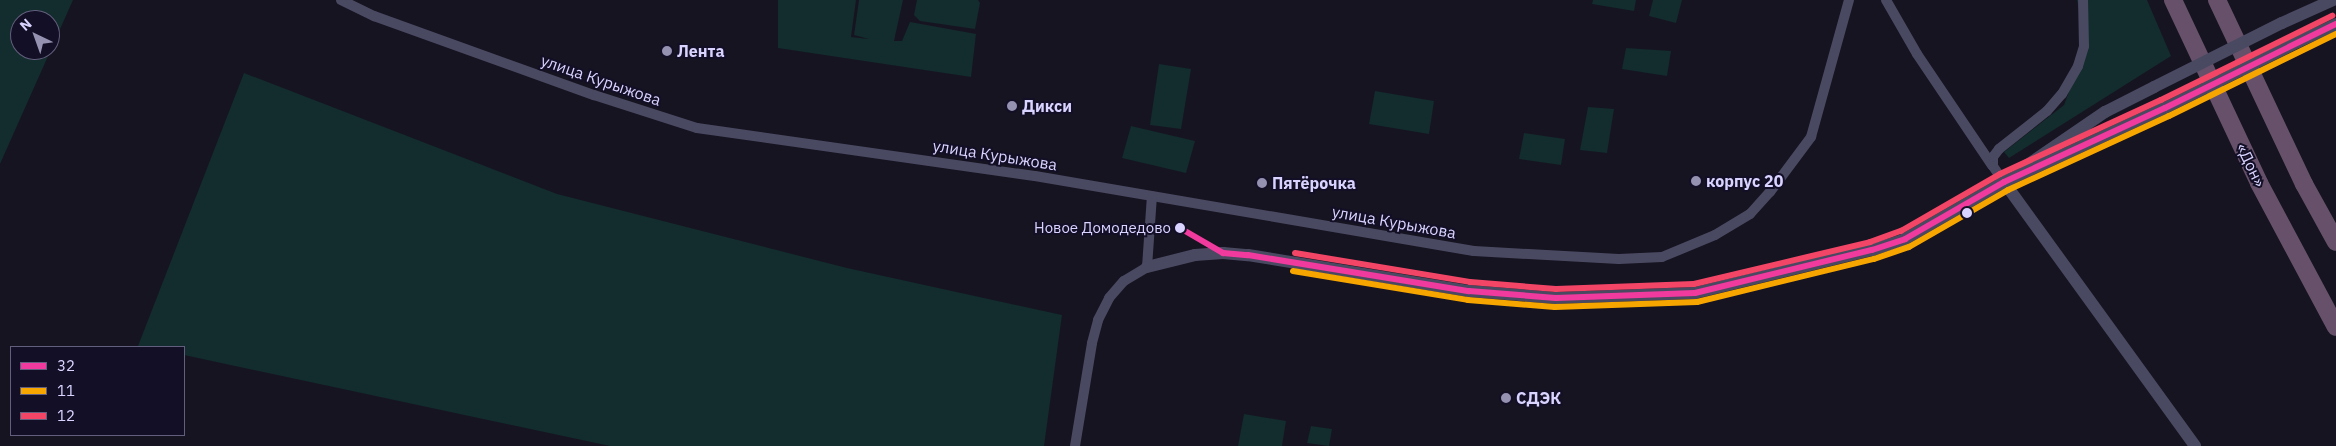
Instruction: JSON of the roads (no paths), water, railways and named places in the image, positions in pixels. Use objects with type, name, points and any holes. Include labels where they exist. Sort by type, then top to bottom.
[{"type":"highway","name":"«Дон»","points":[[2173,0],[2260,183],[2336,327]]},
{"type":"highway","points":[[2217,0],[2304,184],[2336,242]]},
{"type":"street","name":"улица Курыжова","points":[[341,0],[374,16],[585,92],[697,128],[967,166],[1474,251],[1610,258],[1662,257],[1715,235],[1750,214],[1770,192],[1811,137],[1849,0]]},
{"type":"street","points":[[1886,0],[1917,54],[2004,182],[2195,446]]},
{"type":"street","points":[[1993,166],[1993,157],[1999,149],[2048,111],[2062,94],[2078,66],[2084,46],[2083,0]]},
{"type":"street","points":[[2004,182],[2046,151],[2105,112],[2282,23],[2333,0]]},
{"type":"street","points":[[1075,446],[1092,343],[1098,320],[1109,298],[1124,281],[1147,267],[1195,255],[1223,253],[1248,255],[1469,291],[1556,298],[1695,292],[1872,250],[1905,238],[2004,182],[2165,108],[2336,24]]},
{"type":"street","points":[[1147,267],[1152,196]]},
{"type":"place","name":"Лента","points":[[667,51]]},
{"type":"place","name":"Дикси","points":[[1012,106]]},
{"type":"place","name":"корпус 20","points":[[1696,181]]},
{"type":"place","name":"Пятёрочка","points":[[1262,183]]},
{"type":"place","name":"Новое Домодедово","points":[[1180,228]]},
{"type":"place","name":"СДЭК","points":[[1506,398]]}]
